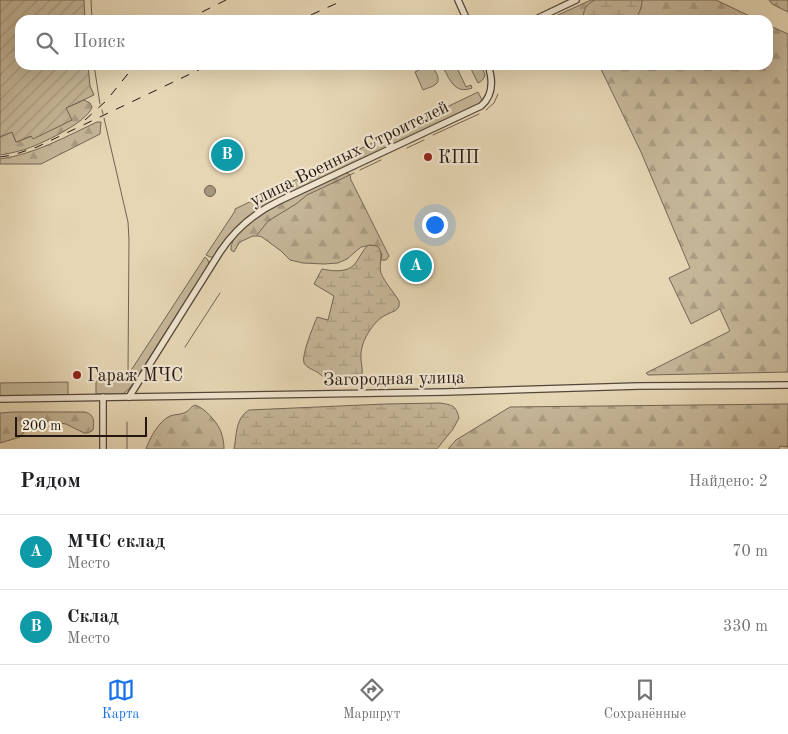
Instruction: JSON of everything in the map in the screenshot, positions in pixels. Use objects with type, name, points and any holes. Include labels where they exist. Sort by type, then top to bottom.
[{"type":"street","points":[[458,0],[465,15]]},
{"type":"street","points":[[544,15],[576,0]]},
{"type":"street","name":"улица Военных Строителей","points":[[129,397],[220,252],[243,224],[279,200],[481,106],[488,99],[491,92],[489,70]]},
{"type":"street","name":"Загородная улица","points":[[0,399],[446,392],[639,386],[788,385]]},
{"type":"street","points":[[102,449],[103,397]]},
{"type":"green space","points":[[0,0],[84,0],[85,15],[15,15],[15,70],[88,70],[90,86],[94,95],[66,108],[72,120],[33,139],[31,136],[16,142],[12,132],[0,137]]},
{"type":"green space","points":[[591,0],[716,0],[748,15],[558,15]]},
{"type":"green space","points":[[595,0],[642,0],[638,15],[584,15],[589,3]]},
{"type":"green space","points":[[769,0],[788,0],[788,12],[772,4]]},
{"type":"green space","points":[[773,27],[788,34],[788,372],[648,375],[646,373],[730,331],[720,309],[691,324],[669,278],[690,268],[641,152],[601,70],[773,70]]},
{"type":"green space","points":[[419,70],[434,70],[437,74],[438,82],[423,90],[415,72]]},
{"type":"green space","points":[[445,70],[458,70],[466,87],[471,85],[472,88],[461,89],[456,87]]},
{"type":"green space","points":[[472,70],[483,70],[485,75],[478,83]]},
{"type":"green space","points":[[478,92],[483,102],[478,105],[262,207],[235,228],[213,257],[206,255],[235,209]]},
{"type":"green space","points":[[84,100],[90,103],[92,107],[81,120],[72,126],[30,147],[0,155],[0,137],[12,132],[16,142],[32,136],[33,138],[71,120],[66,108]]},
{"type":"green space","points":[[97,122],[101,122],[100,134],[41,164],[0,164],[0,159],[38,149]]},
{"type":"green space","points":[[344,173],[350,175],[389,256],[386,260],[381,260],[382,254],[372,245],[361,247],[347,259],[338,263],[303,263],[290,260],[281,251],[258,236],[253,236],[239,243],[234,252],[231,250],[234,239],[244,228],[260,216],[278,205]]},
{"type":"green space","points":[[368,245],[377,246],[381,252],[381,273],[399,301],[399,305],[396,310],[378,321],[366,337],[361,352],[361,380],[350,384],[338,384],[328,380],[304,363],[306,347],[317,317],[328,320],[334,296],[314,284],[322,269],[339,271],[351,268]]},
{"type":"green space","points":[[205,257],[209,264],[130,388],[123,394],[96,394],[96,381],[121,381],[121,376],[128,375]]},
{"type":"green space","points":[[68,382],[68,395],[0,396],[0,383]]},
{"type":"green space","points":[[440,403],[453,406],[459,418],[437,449],[234,449],[239,422],[249,410]]},
{"type":"green space","points":[[788,404],[788,447],[780,446],[779,449],[448,449],[456,440],[510,407]]},
{"type":"green space","points":[[195,405],[207,412],[217,424],[224,443],[224,449],[146,449],[152,435],[162,422],[170,416],[186,412]]},
{"type":"green space","points":[[85,412],[94,421],[93,430],[84,433],[66,424],[39,420],[31,424],[20,437],[0,443],[0,413]]},
{"type":"shaded area","points":[[208,186],[212,186],[215,191],[214,195],[208,196],[205,193],[205,189]]},
{"type":"waterway","points":[[91,0],[92,15]]},
{"type":"waterway","points":[[95,70],[100,104]]},
{"type":"waterway","points":[[486,110],[494,103],[498,94]]},
{"type":"waterway","points":[[102,110],[103,114]]},
{"type":"waterway","points":[[433,135],[479,114]]},
{"type":"waterway","points":[[104,118],[128,222],[128,372]]},
{"type":"waterway","points":[[407,148],[424,140]]},
{"type":"waterway","points":[[360,170],[381,160]]},
{"type":"waterway","points":[[257,235],[268,221],[307,195],[354,173]]},
{"type":"waterway","points":[[185,347],[220,293]]},
{"type":"waterway","points":[[127,422],[127,449]]},
{"type":"railway","points":[[196,15],[226,0]]},
{"type":"railway","points":[[310,15],[344,0]]},
{"type":"railway","points":[[85,120],[106,101],[131,70]]},
{"type":"railway","points":[[0,157],[37,147],[199,70]]},
{"type":"place","name":"Склад","points":[[227,155]]},
{"type":"place","name":"КПП","points":[[428,157]]},
{"type":"place","name":"МЧС склад","points":[[416,266]]},
{"type":"place","name":"Гараж МЧС","points":[[77,375]]}]
